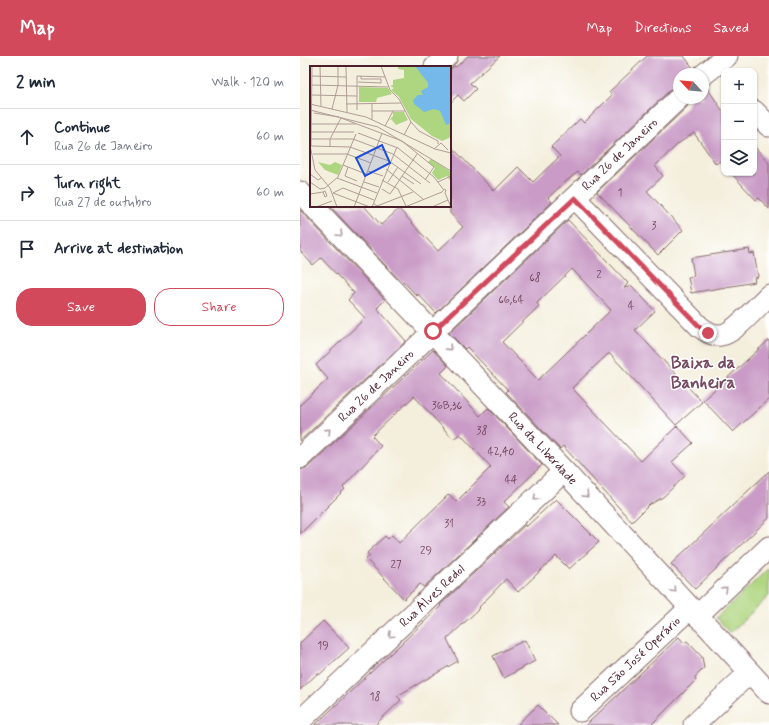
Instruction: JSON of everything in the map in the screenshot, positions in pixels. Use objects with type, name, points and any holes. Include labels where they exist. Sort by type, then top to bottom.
[{"type":"street","points":[[436,66],[447,56]]},
{"type":"street","name":"Rua 26 de Janeiro","points":[[300,458],[673,104]]},
{"type":"street","points":[[757,113],[769,126]]},
{"type":"street","points":[[575,198],[700,327],[715,336],[729,333],[769,295]]},
{"type":"street","name":"Rua da Liberdade","points":[[316,207],[564,471],[769,693]]},
{"type":"street","name":"Rua Alves Redol","points":[[300,721],[564,471]]},
{"type":"street","name":"Rua São José Operário","points":[[580,711],[769,547]]},
{"type":"street","points":[[694,725],[749,672]]},
{"type":"green space","points":[[769,568],[769,596],[730,633],[716,618]]},
{"type":"building","points":[[468,56],[500,56],[470,83],[476,89],[464,101],[458,95],[451,102],[451,69],[454,66],[456,67]]},
{"type":"building","points":[[647,56],[684,56],[693,68],[673,68],[673,88],[581,175],[578,172],[548,198],[552,202],[436,313],[418,294],[417,296],[403,281],[402,283],[331,207],[365,207],[381,225],[399,209],[438,251],[463,227],[450,213],[451,146],[494,191],[518,167],[533,182],[560,156],[551,147],[580,119],[584,123],[612,95],[609,92]]},
{"type":"building","points":[[709,90],[721,108],[721,162],[720,161],[716,164],[694,133],[679,143],[655,166],[663,176],[647,191],[683,230],[658,255],[597,192],[687,107],[688,104],[709,104]]},
{"type":"building","points":[[757,149],[769,163],[769,209],[759,198],[756,200],[734,176],[757,176]]},
{"type":"building","points":[[300,210],[385,300],[377,308],[406,341],[300,441],[300,405],[328,379],[316,365],[365,318],[348,300],[354,293],[321,258],[313,265],[300,251]]},
{"type":"building","points":[[568,220],[628,283],[624,288],[632,286],[655,311],[635,330],[702,402],[676,425],[610,354],[608,354],[572,388],[641,461],[677,426],[693,443],[672,462],[685,476],[663,497],[649,505],[632,522],[563,446],[560,449],[506,392],[508,390],[467,347],[465,349],[449,333]],"holes":[[[572,269],[611,310],[538,380],[502,342],[539,306],[537,303]]]},
{"type":"building","points":[[749,249],[750,254],[754,253],[758,277],[754,278],[755,282],[691,293],[688,277],[694,276],[691,258]]},
{"type":"building","points":[[769,340],[769,399],[733,432],[703,400]]},
{"type":"building","points":[[433,350],[448,366],[441,373],[480,416],[488,408],[542,465],[504,502],[509,507],[424,587],[420,584],[404,599],[366,559],[370,556],[367,553],[385,536],[388,539],[392,535],[399,543],[449,494],[456,502],[491,467],[460,434],[453,439],[414,396],[372,436],[381,446],[343,487],[345,489],[300,534],[300,470],[308,467]]},
{"type":"building","points":[[769,471],[769,518],[695,589],[671,564]]},
{"type":"building","points":[[556,499],[599,542],[569,569],[556,556],[518,592],[506,579],[479,607],[480,608],[447,639],[458,661],[397,696],[401,700],[375,725],[315,725],[525,525],[526,527]]},
{"type":"building","points":[[323,621],[349,648],[300,690],[300,643]]},
{"type":"building","points":[[679,637],[684,643],[687,641],[702,657],[704,668],[695,677],[696,680],[651,725],[586,725]]},
{"type":"building","points":[[525,640],[535,661],[504,678],[493,656]]},
{"type":"building","points":[[538,705],[558,725],[517,725]]},
{"type":"district","name":"Baixa da Banheira","points":[[703,373]]},
{"type":"route","points":[[433,331],[575,198],[700,327],[708,333]]}]
